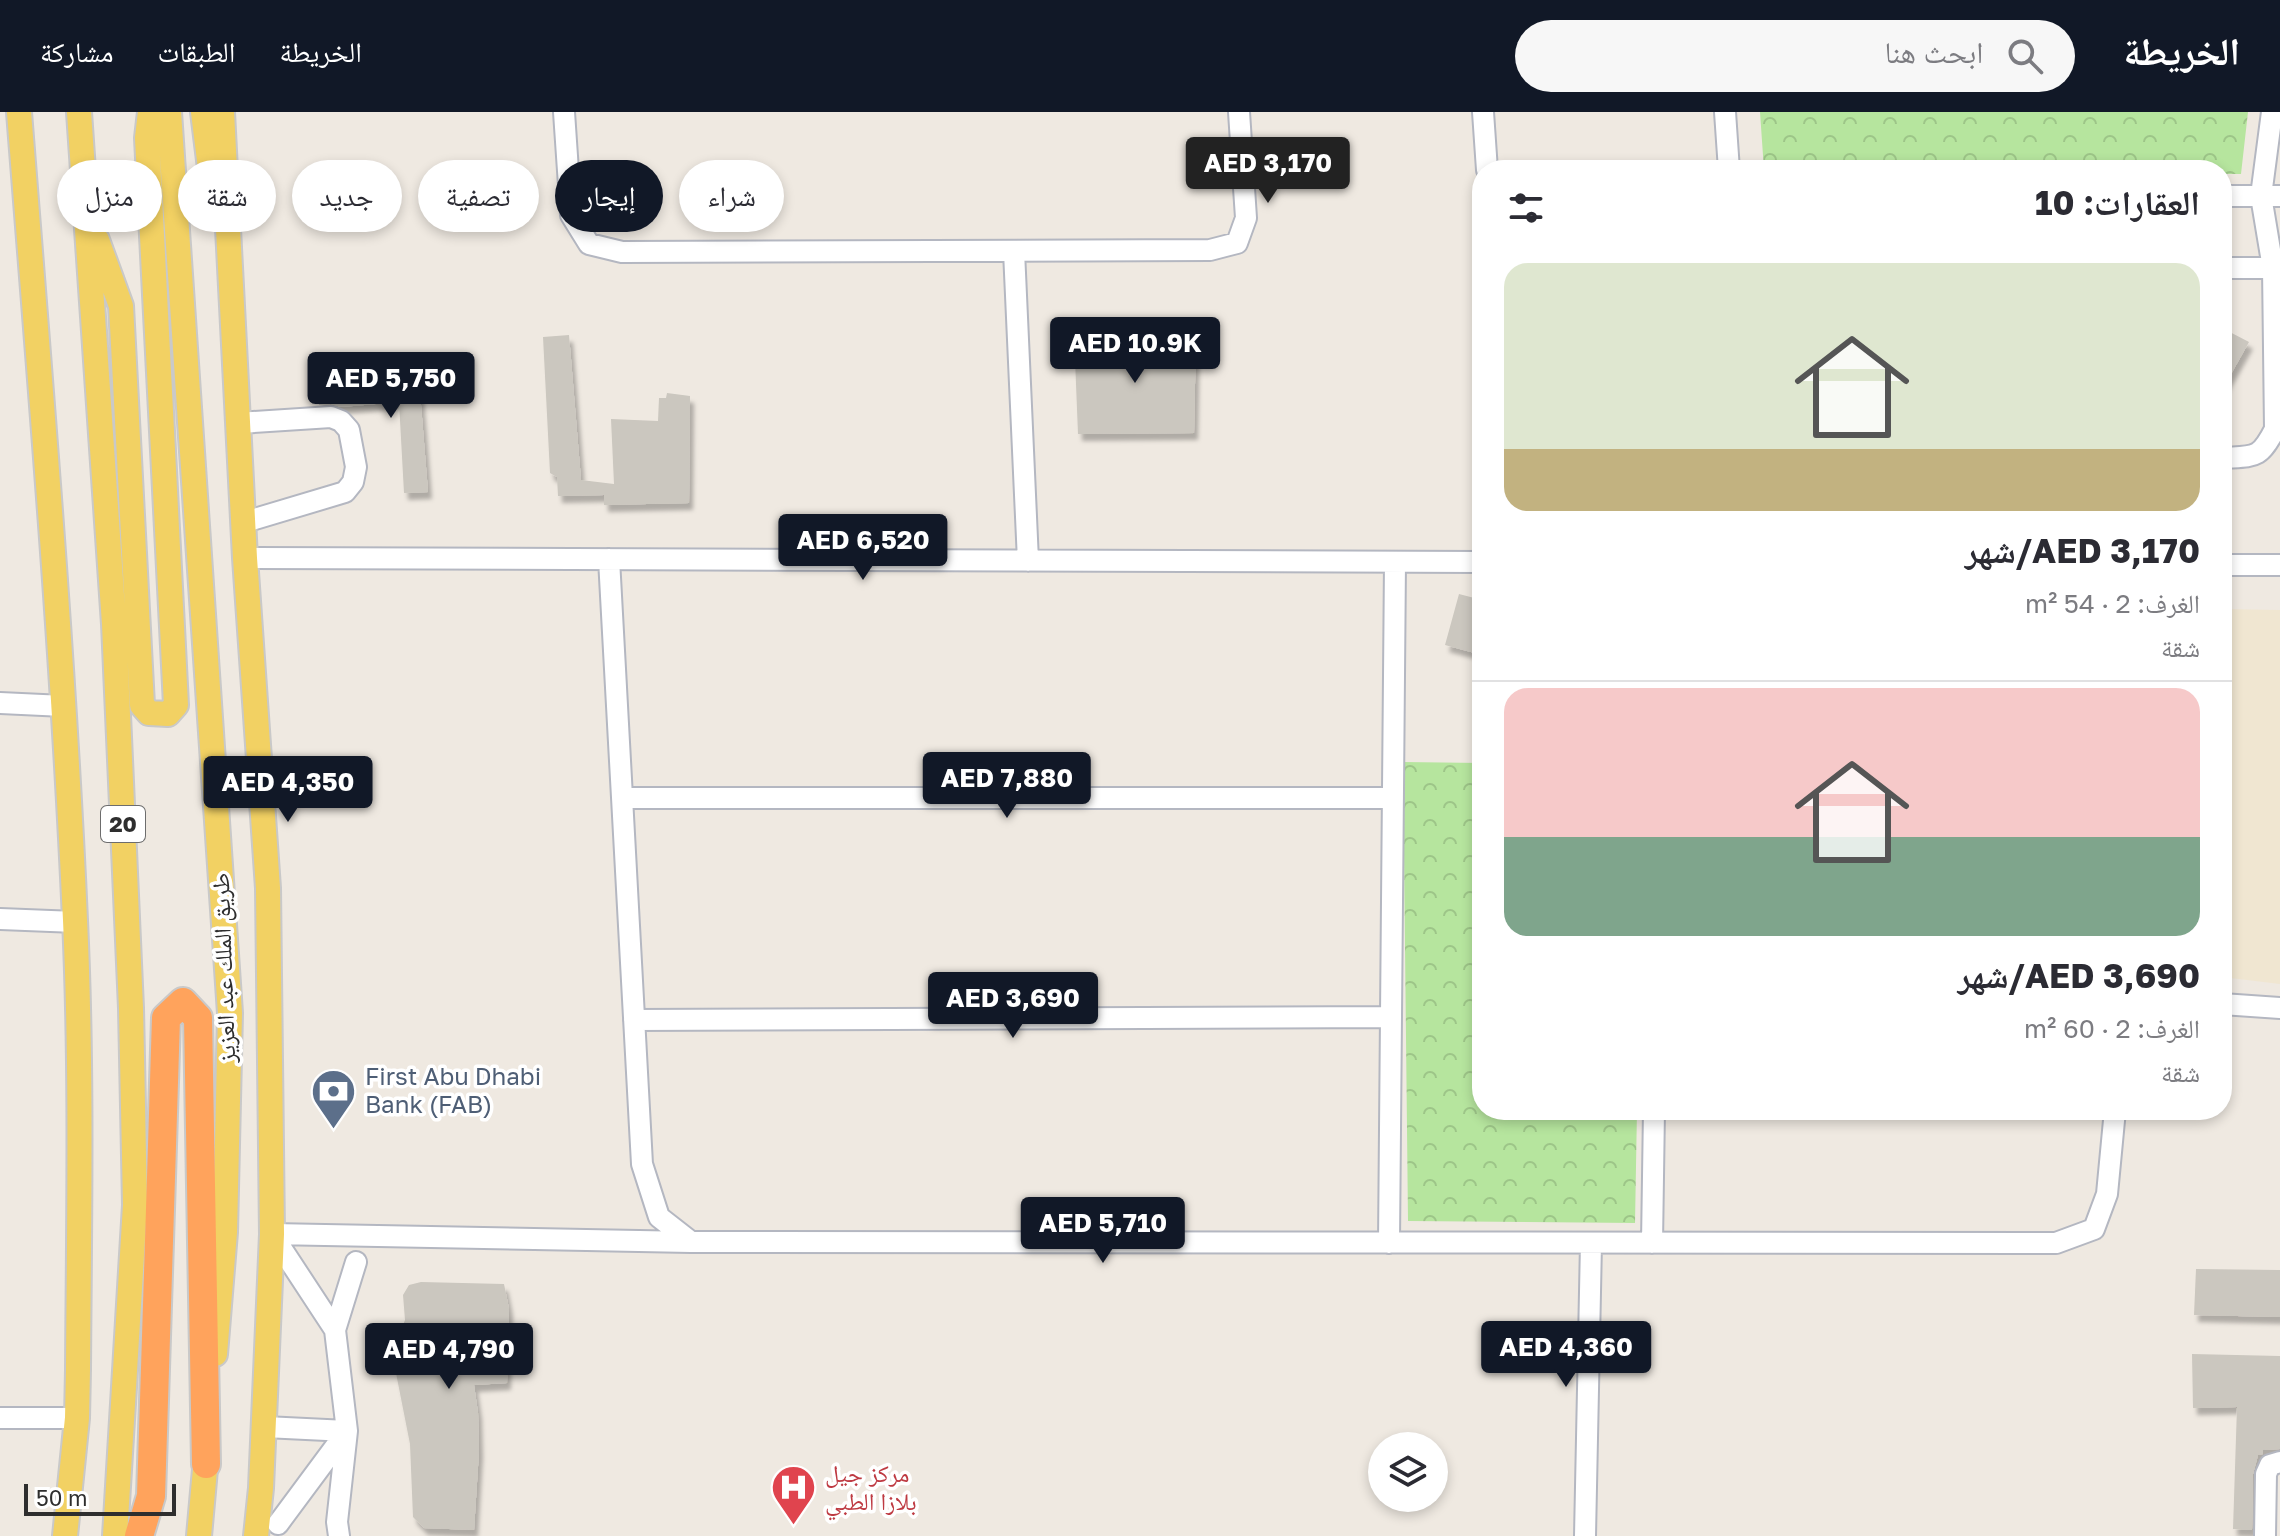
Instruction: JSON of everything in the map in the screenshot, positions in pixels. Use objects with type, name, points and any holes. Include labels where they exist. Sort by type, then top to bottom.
[{"type":"highway","points":[[139,1536],[151,1496],[166,1018],[183,1002],[198,1018],[206,1464]]},
{"type":"main road","points":[[19,112],[64,706],[76,922],[79,1044],[77,1418],[64,1532]]},
{"type":"main road","name":"20","points":[[79,112],[82,160]]},
{"type":"main road","points":[[148,160],[150,112]]},
{"type":"main road","name":"طريق الملك عبد العزيز","points":[[169,112],[230,1013],[225,1232],[199,1536]]},
{"type":"main road","points":[[203,112],[236,368]]},
{"type":"main road","points":[[222,112],[245,558],[268,888],[272,1234],[265,1427],[256,1536]]},
{"type":"main road","name":"20","points":[[87,232],[114,624],[131,1008],[135,1205],[115,1536]]},
{"type":"main road","points":[[94,232],[121,306],[142,705],[149,713],[168,714],[176,705],[152,232]]},
{"type":"main road","points":[[261,1488],[271,1530]]},
{"type":"street","points":[[564,112],[571,215],[589,244],[622,252],[1210,250],[1237,243],[1246,218],[1239,112]]},
{"type":"street","points":[[1483,112],[1486,160]]},
{"type":"street","points":[[1725,112],[1728,160]]},
{"type":"street","points":[[2232,457],[2256,456],[2266,446],[2275,429],[2272,112]]},
{"type":"street","points":[[2232,196],[2271,196]]},
{"type":"street","points":[[1014,251],[1028,561]]},
{"type":"street","points":[[2232,268],[2273,268]]},
{"type":"street","points":[[239,423],[331,417],[341,421],[349,430],[356,467],[353,482],[345,492],[245,522]]},
{"type":"street","points":[[245,558],[1472,562]]},
{"type":"street","points":[[609,559],[642,1164],[659,1217],[691,1242]]},
{"type":"street","points":[[1389,1243],[1395,562]]},
{"type":"street","points":[[2232,565],[2280,565]]},
{"type":"street","points":[[0,703],[64,706]]},
{"type":"street","points":[[622,798],[1393,798]]},
{"type":"street","points":[[0,919],[76,922]]},
{"type":"street","points":[[2232,1005],[2280,1008]]},
{"type":"street","points":[[634,1020],[1391,1017]]},
{"type":"street","points":[[1652,1243],[1654,1120]]},
{"type":"street","points":[[272,1234],[691,1242],[2056,1243],[2094,1229],[2107,1194],[2114,1120]]},
{"type":"street","points":[[272,1234],[335,1330]]},
{"type":"street","points":[[1585,1536],[1591,1243]]},
{"type":"street","points":[[339,1536],[337,1522],[347,1431],[335,1330],[356,1262]]},
{"type":"street","points":[[0,1418],[77,1418]]},
{"type":"street","points":[[265,1427],[347,1431]]},
{"type":"street","points":[[271,1530],[347,1431]]},
{"type":"street","points":[[2265,1536],[2266,1474],[2270,1465],[2280,1462]]},
{"type":"shaded area","points":[[2232,609],[2280,610],[2280,984],[2232,978]]},
{"type":"green space","points":[[1760,112],[2248,112],[2241,174],[2232,174],[2232,160],[1763,160]]},
{"type":"green space","points":[[1403,762],[1472,763],[1472,1120],[1637,1120],[1635,1223],[1408,1221]]},
{"type":"building","points":[[1111,333],[1111,341],[1161,343],[1161,335],[1196,336],[1194,433],[1078,434],[1074,334]]},
{"type":"building","points":[[2232,333],[2249,342],[2232,372]]},
{"type":"building","points":[[569,335],[581,480],[614,484],[611,419],[658,421],[659,398],[666,398],[667,393],[690,396],[689,503],[604,505],[604,495],[558,496],[557,477],[550,473],[543,337]]},
{"type":"building","points":[[419,380],[428,492],[404,493],[399,402],[341,407],[319,405],[319,386]]},
{"type":"building","points":[[1459,594],[1472,597],[1472,652],[1445,645]]},
{"type":"building","points":[[2196,1269],[2280,1270],[2280,1317],[2194,1315]]},
{"type":"building","points":[[421,1282],[504,1284],[509,1309],[507,1383],[474,1385],[479,1451],[474,1530],[424,1528],[413,1517],[410,1444],[395,1368],[399,1335],[405,1320],[403,1295],[409,1285]]},
{"type":"building","points":[[2192,1354],[2280,1356],[2280,1449],[2263,1450],[2263,1454],[2258,1455],[2253,1474],[2252,1530],[2233,1529],[2237,1407],[2193,1408]]},
{"type":"place","name":"First Abu Dhabi Bank (FAB)","points":[[334,1130]]},
{"type":"place","name":"مركز جيل بلازا الطبي","points":[[794,1527]]}]
